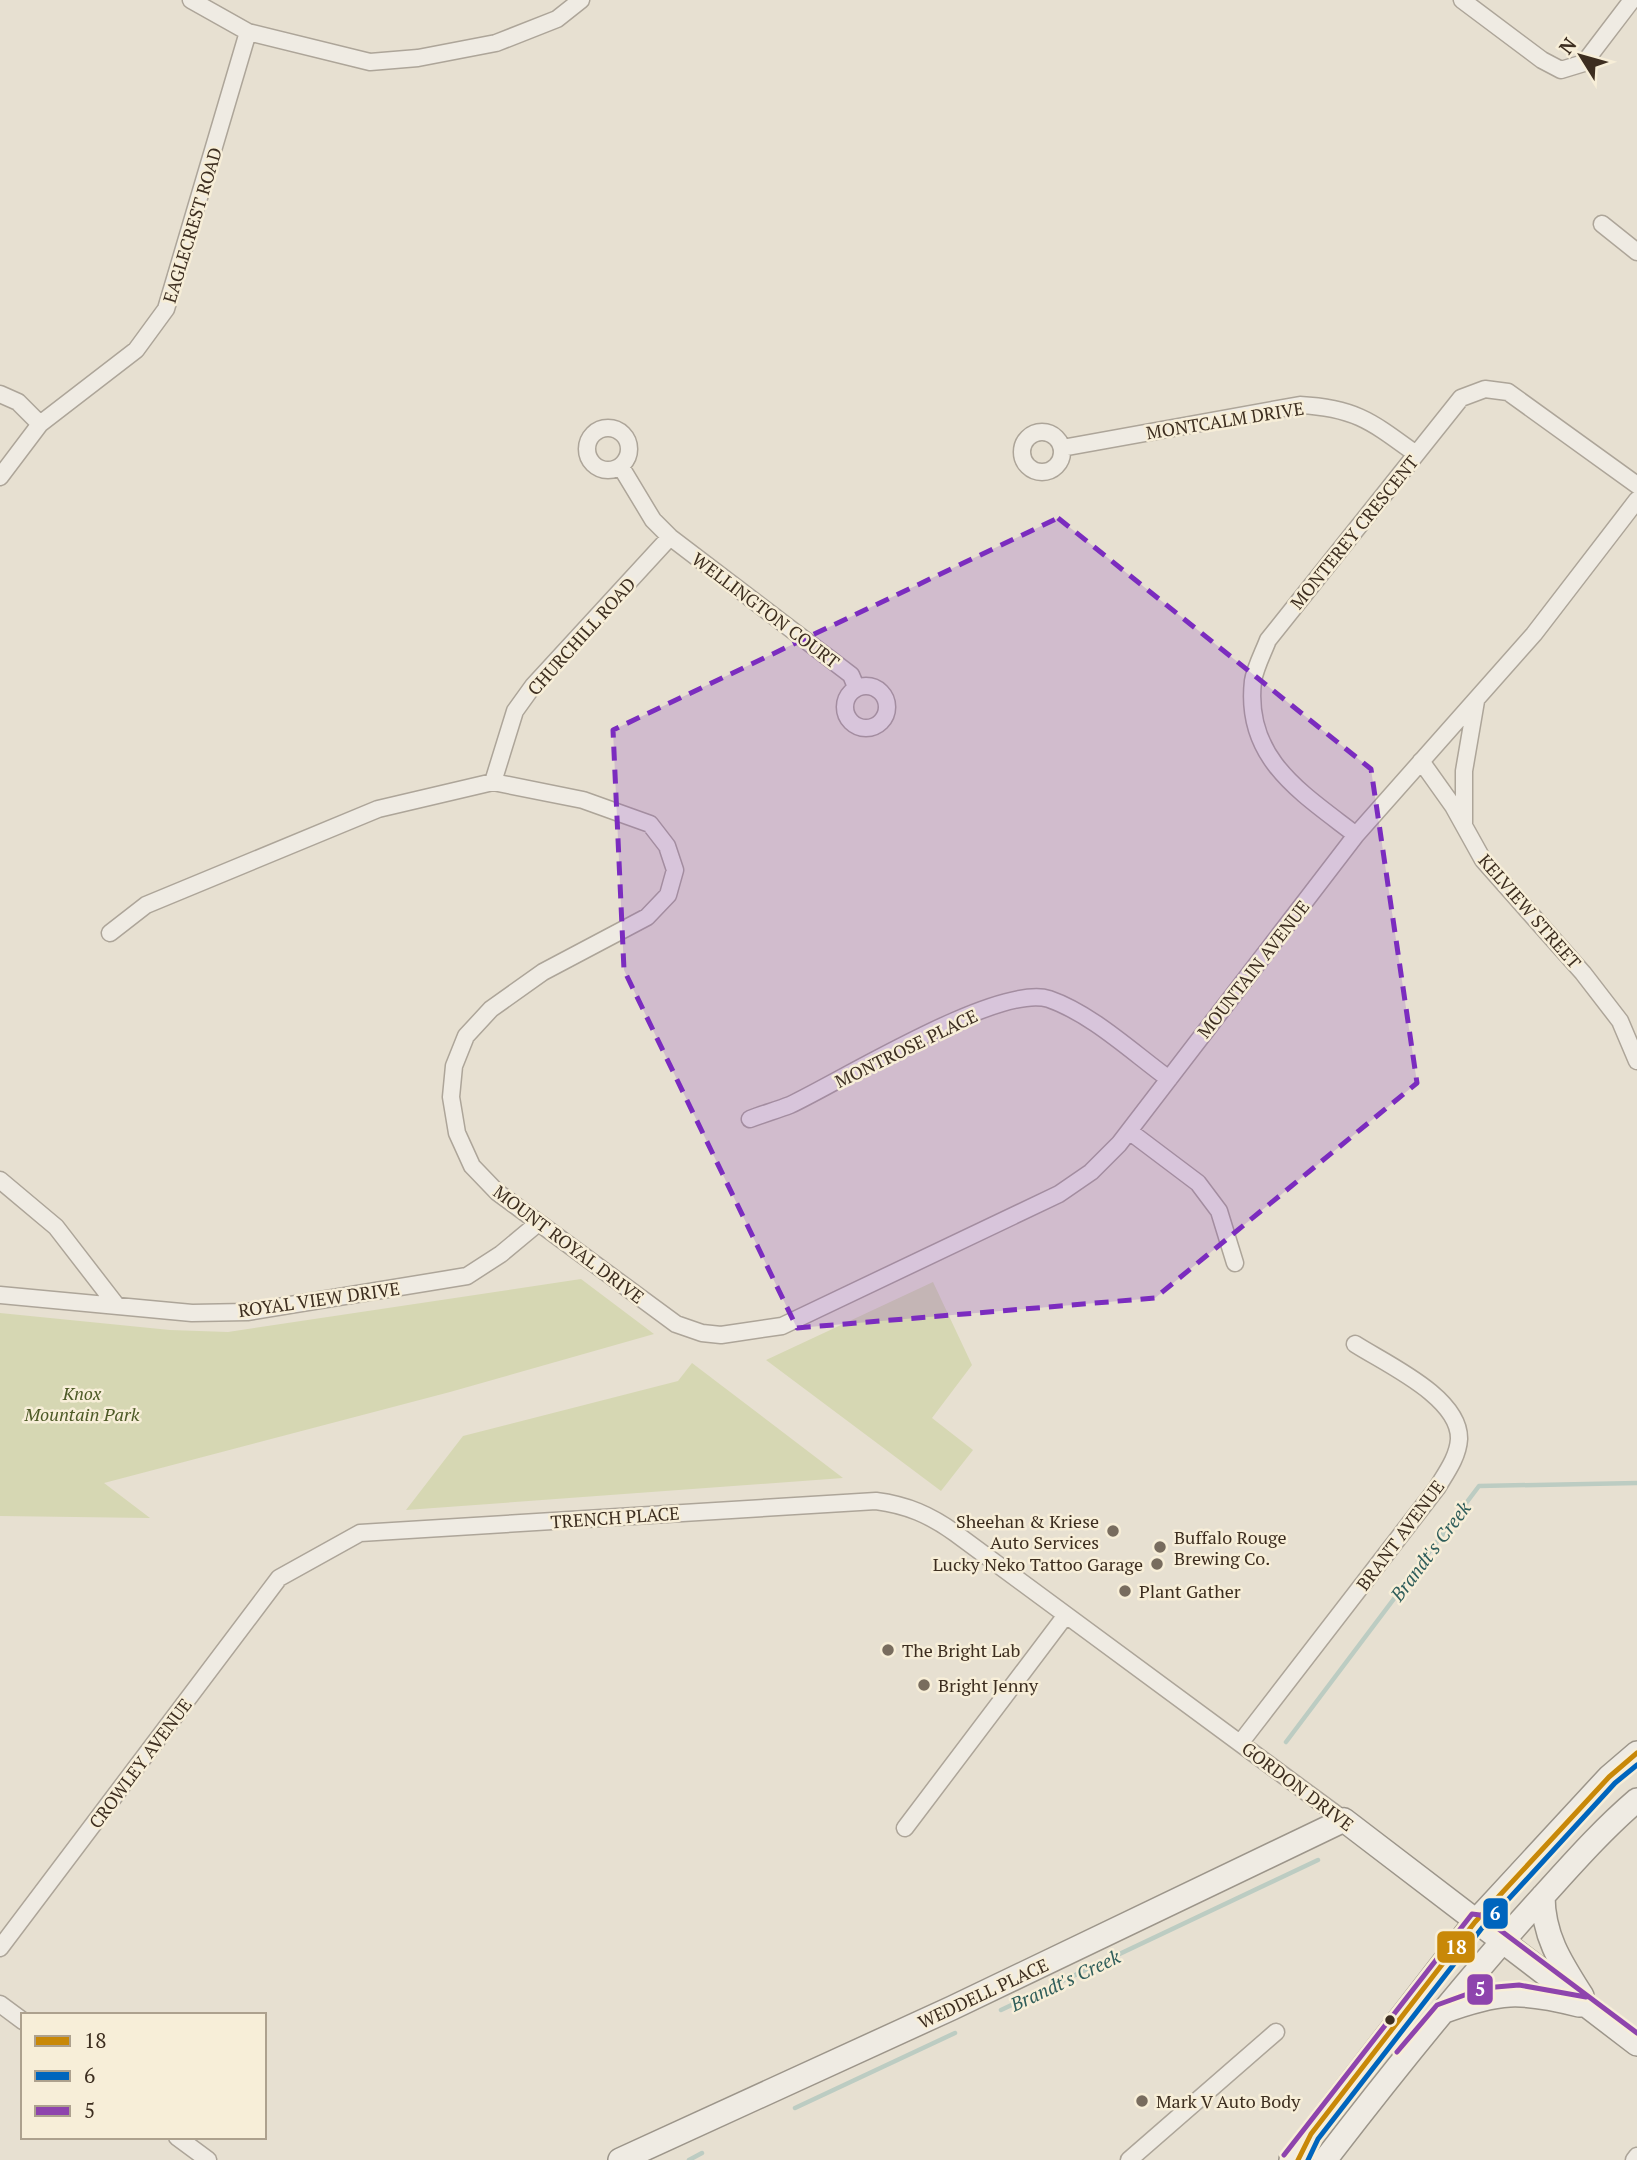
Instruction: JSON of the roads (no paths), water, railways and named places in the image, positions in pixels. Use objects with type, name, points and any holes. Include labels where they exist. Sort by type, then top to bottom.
[{"type":"main road","points":[[1292,2160],[1475,1922],[1609,1777],[1637,1753]]},
{"type":"main road","points":[[1325,2160],[1501,1941],[1606,1826],[1637,1800]]},
{"type":"main road","name":"GORDON DRIVE","points":[[1344,1820],[1637,2044]]},
{"type":"main road","name":"WEDDELL PLACE","points":[[620,2160],[952,2008],[1344,1820]]},
{"type":"main road","points":[[1543,1896],[1543,1921],[1549,1940],[1589,2008]]},
{"type":"main road","points":[[1442,2012],[1486,1996],[1518,1994],[1589,2008]]},
{"type":"main road","points":[[1298,2160],[1311,2134]]},
{"type":"street","points":[[191,0],[248,32],[370,62],[418,58],[496,43],[557,19],[580,0]]},
{"type":"street","points":[[1462,0],[1542,60],[1561,70],[1584,62],[1632,0]]},
{"type":"street","name":"EAGLECREST ROAD","points":[[0,477],[40,424],[136,350],[166,309],[248,32]]},
{"type":"street","points":[[1602,224],[1637,252]]},
{"type":"street","name":"MONTEREY CRESCENT","points":[[1356,835],[1285,780],[1255,733],[1253,680],[1268,640],[1416,454],[1461,398],[1485,389],[1508,392],[1637,485]]},
{"type":"street","points":[[0,394],[18,402],[40,424]]},
{"type":"street","name":"MONTCALM DRIVE","points":[[1062,448],[1300,405],[1336,407],[1368,419],[1416,454]]},
{"type":"street","name":"WELLINGTON COURT","points":[[621,467],[653,520],[670,537],[851,675],[856,687]]},
{"type":"street","name":"MOUNTAIN AVENUE","points":[[782,1326],[1059,1194],[1091,1172],[1129,1131],[1356,835],[1534,634],[1637,500]]},
{"type":"street","name":"CHURCHILL ROAD","points":[[493,782],[515,711],[533,686],[670,537]]},
{"type":"street","points":[[1464,826],[1464,771],[1476,699]]},
{"type":"street","name":"KELVIEW STREET","points":[[1422,761],[1483,860],[1583,973],[1620,1021],[1637,1061]]},
{"type":"street","name":"MOUNT ROYAL DRIVE","points":[[110,933],[146,905],[378,810],[493,782],[583,800],[650,824],[667,846],[675,870],[668,895],[646,917],[543,972],[491,1009],[466,1036],[454,1066],[451,1097],[457,1133],[472,1166],[537,1224],[676,1324],[702,1333],[721,1335],[782,1326]]},
{"type":"street","name":"MONTROSE PLACE","points":[[750,1119],[788,1105],[964,1016],[1017,1000],[1047,998],[1081,1015],[1168,1079]]},
{"type":"street","points":[[1620,1021],[1637,1023]]},
{"type":"street","points":[[1129,1131],[1198,1183],[1219,1211],[1236,1263]]},
{"type":"street","points":[[0,1180],[56,1227],[117,1306]]},
{"type":"street","name":"ROYAL VIEW DRIVE","points":[[0,1295],[192,1313],[247,1312],[467,1276],[501,1254],[537,1224]]},
{"type":"street","name":"BRANT AVENUE","points":[[1241,1742],[1437,1488],[1456,1452],[1458,1427],[1445,1405],[1355,1344]]},
{"type":"street","name":"TRENCH PLACE","points":[[279,1578],[360,1533],[876,1501],[911,1508],[954,1532]]},
{"type":"street","name":"GORDON DRIVE","points":[[954,1532],[1344,1820]]},
{"type":"street","name":"CROWLEY AVENUE","points":[[0,1948],[279,1578]]},
{"type":"street","points":[[905,1828],[1066,1615]]},
{"type":"street","points":[[0,2004],[21,2020]]},
{"type":"street","points":[[1129,2160],[1276,2032]]},
{"type":"street","points":[[180,2139],[208,2160]]},
{"type":"waterway","name":"Brandt's Creek","points":[[1286,1742],[1479,1486],[1637,1483]]},
{"type":"waterway","name":"Brandt's Creek","points":[[1001,2010],[1318,1860]]},
{"type":"waterway","name":"Brandt's Creek","points":[[795,2108],[955,2033]]},
{"type":"waterway","name":"Brandt's Creek","points":[[689,2160],[702,2153]]},
{"type":"place","name":"Sheehan & Kriese Auto Services","points":[[1113,1531]]},
{"type":"place","name":"Buffalo Rouge Brewing Co.","points":[[1160,1547]]},
{"type":"place","name":"Lucky Neko Tattoo Garage","points":[[1157,1564]]},
{"type":"place","name":"Plant Gather","points":[[1125,1591]]},
{"type":"place","name":"The Bright Lab","points":[[888,1650]]},
{"type":"place","name":"Bright Jenny","points":[[924,1685]]},
{"type":"place","name":"Mark V Auto Body","points":[[1142,2101]]},
{"type":"park label","name":"Knox Mountain Park","points":[[82,1403]]}]
